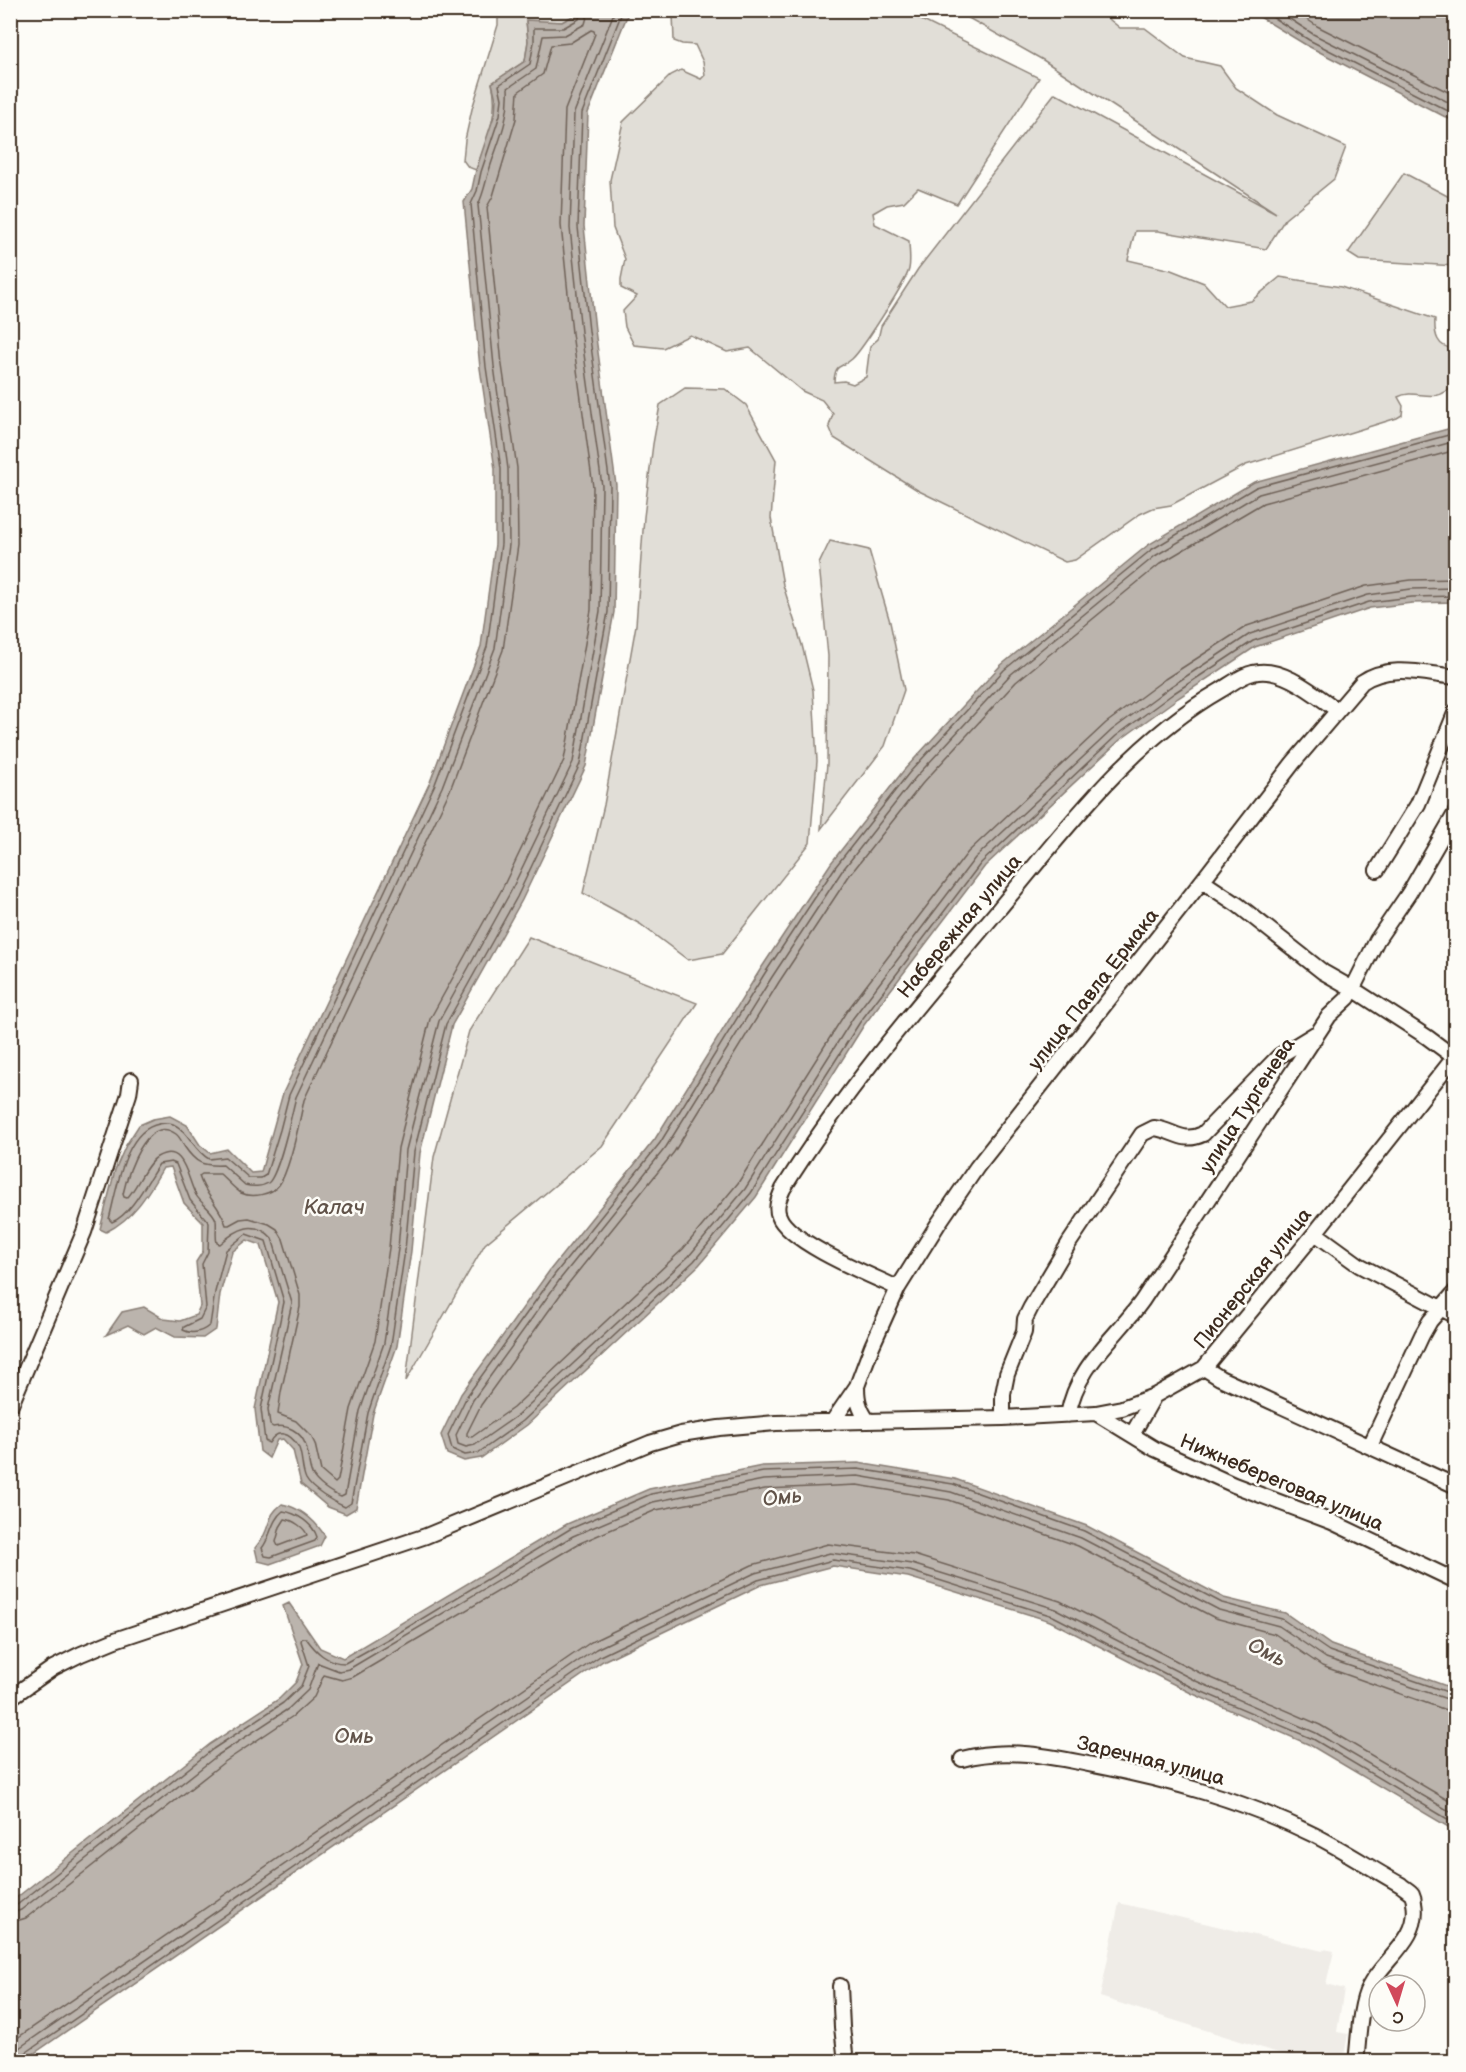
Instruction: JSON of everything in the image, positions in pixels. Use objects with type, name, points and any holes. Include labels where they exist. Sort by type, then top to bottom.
[{"type":"street","name":"Набережная улица","points":[[898,1288],[837,1260],[796,1236],[783,1224],[777,1211],[783,1189],[854,1084],[1080,812],[1129,760],[1170,724],[1209,697],[1251,673],[1262,671],[1296,682],[1337,710]]},
{"type":"street","name":"улица Павла Ермака","points":[[833,1421],[857,1386],[898,1288],[977,1167],[1337,710],[1362,682],[1383,672],[1400,671],[1455,678]]},
{"type":"street","points":[[1377,870],[1418,804],[1455,711]]},
{"type":"street","name":"улица Тургенева","points":[[1068,1415],[1076,1384],[1086,1368],[1127,1322],[1142,1301],[1318,1032],[1329,1016],[1348,998],[1377,940],[1409,893],[1455,812]]},
{"type":"street","points":[[1202,881],[1238,905],[1323,972],[1353,989],[1454,1056]]},
{"type":"street","points":[[1003,1418],[1003,1394],[1007,1374],[1024,1332],[1025,1319],[1030,1306],[1142,1134],[1154,1128],[1160,1128],[1186,1139],[1203,1134],[1278,1056],[1318,1032]]},
{"type":"street","name":"Пионерская улица","points":[[10,1698],[53,1668],[106,1643],[426,1536],[650,1443],[681,1434],[719,1428],[833,1421],[1003,1418],[1096,1413],[1122,1408],[1154,1396],[1204,1368],[1315,1233],[1454,1056]]},
{"type":"street","points":[[10,1407],[84,1232],[129,1094],[131,1080]]},
{"type":"street","points":[[1315,1233],[1359,1265],[1455,1316]]},
{"type":"street","points":[[1370,1446],[1422,1335],[1455,1291]]},
{"type":"street","points":[[1204,1368],[1220,1378],[1455,1486]]},
{"type":"street","points":[[857,1386],[860,1409],[867,1420]]},
{"type":"street","points":[[1132,1435],[1154,1396]]},
{"type":"street","name":"Нижнебереговая улица","points":[[1096,1413],[1155,1449],[1234,1485],[1332,1522],[1455,1581]]},
{"type":"street","name":"Заречная улица","points":[[962,1758],[1004,1753],[1034,1754],[1184,1785],[1222,1797],[1314,1835],[1401,1885],[1413,1895],[1414,1922],[1404,1944],[1384,1966],[1369,1988],[1363,2008],[1356,2061]]},
{"type":"street","points":[[840,1986],[846,2061]]},
{"type":"shaded area","points":[[498,11],[576,11],[575,15],[562,22],[526,21],[528,41],[525,61],[492,83],[493,117],[476,170],[468,167],[463,160],[465,140],[472,109],[498,25]]},
{"type":"shaded area","points":[[675,11],[903,11],[1039,78],[957,204],[918,188],[904,202],[887,205],[873,213],[875,224],[909,241],[909,269],[893,300],[865,343],[852,359],[837,369],[834,382],[844,381],[853,384],[866,377],[870,346],[878,339],[881,326],[918,269],[1055,93],[1276,213],[1043,60],[956,11],[1099,11],[1120,28],[1145,28],[1185,58],[1220,66],[1236,88],[1277,115],[1346,147],[1334,179],[1285,219],[1266,249],[1158,231],[1135,231],[1128,260],[1171,270],[1204,283],[1225,306],[1251,301],[1280,277],[1341,287],[1435,319],[1435,330],[1440,343],[1449,348],[1455,348],[1455,385],[1438,395],[1408,394],[1398,397],[1403,406],[1402,415],[1397,418],[1246,465],[1171,505],[1153,508],[1140,514],[1075,560],[1065,562],[919,491],[834,438],[829,426],[833,414],[822,400],[802,391],[750,348],[727,352],[690,335],[663,348],[634,345],[625,327],[623,311],[637,296],[621,288],[625,259],[613,228],[610,180],[623,122],[671,75],[681,70],[701,79],[705,75],[703,62],[695,45],[674,41],[673,13]]},
{"type":"shaded area","points":[[1404,173],[1455,200],[1455,266],[1359,260],[1348,253]]},
{"type":"shaded area","points":[[685,388],[725,389],[746,405],[776,460],[771,518],[783,585],[813,690],[817,761],[810,843],[722,954],[688,960],[640,924],[583,893],[604,805],[636,625],[644,517],[660,405]]},
{"type":"shaded area","points":[[830,541],[869,550],[890,622],[904,690],[885,746],[821,829],[827,764],[828,656],[819,564]]},
{"type":"shaded area","points":[[529,937],[697,1003],[602,1146],[485,1244],[406,1381],[434,1157],[469,1031]]},
{"type":"shaded area","points":[[1119,1903],[1323,1951],[1324,1949],[1334,1951],[1326,1984],[1344,1989],[1337,2032],[1348,2034],[1343,2061],[1304,2061],[1100,1997]]},
{"type":"water","name":"Калач","points":[[576,11],[629,11],[588,113],[584,226],[595,330],[616,485],[614,612],[586,766],[522,900],[452,1025],[420,1153],[411,1251],[397,1346],[373,1414],[356,1508],[346,1514],[328,1507],[301,1484],[293,1450],[283,1439],[277,1440],[269,1458],[260,1451],[255,1409],[278,1302],[261,1245],[247,1240],[232,1252],[220,1294],[216,1329],[203,1338],[175,1337],[156,1327],[144,1334],[128,1325],[106,1335],[122,1312],[144,1307],[164,1319],[180,1321],[196,1315],[200,1306],[196,1262],[203,1251],[203,1223],[184,1203],[171,1167],[163,1168],[132,1213],[116,1227],[106,1232],[100,1229],[115,1170],[126,1145],[139,1125],[153,1119],[170,1116],[187,1125],[200,1145],[210,1153],[227,1149],[251,1173],[261,1172],[283,1093],[430,782],[481,646],[495,544],[495,469],[480,368],[464,202],[472,189],[495,113],[496,99],[492,83],[525,61],[528,41],[526,20],[562,22],[575,15]]},
{"type":"water","points":[[1250,11],[1455,11],[1455,122],[1306,45]]},
{"type":"water","points":[[1455,427],[1455,602],[1412,603],[1370,608],[1255,647],[1120,740],[985,866],[864,1025],[756,1197],[699,1265],[527,1425],[481,1458],[464,1461],[447,1454],[441,1435],[461,1394],[550,1270],[655,1139],[760,970],[831,863],[904,770],[1000,666],[1148,545],[1254,482]]},
{"type":"water","name":"Омь","points":[[858,1463],[955,1479],[1087,1526],[1224,1598],[1285,1613],[1331,1645],[1455,1689],[1455,1831],[1310,1745],[1191,1693],[1050,1621],[908,1577],[833,1566],[761,1585],[603,1661],[23,2061],[11,2061],[11,1902],[210,1744],[279,1699],[296,1682],[303,1664],[283,1606],[289,1603],[320,1648],[343,1658],[567,1524],[649,1489],[762,1466]]},
{"type":"water","points":[[282,1504],[306,1515],[325,1536],[320,1546],[270,1564],[258,1561],[255,1548],[264,1535],[272,1515]]}]
